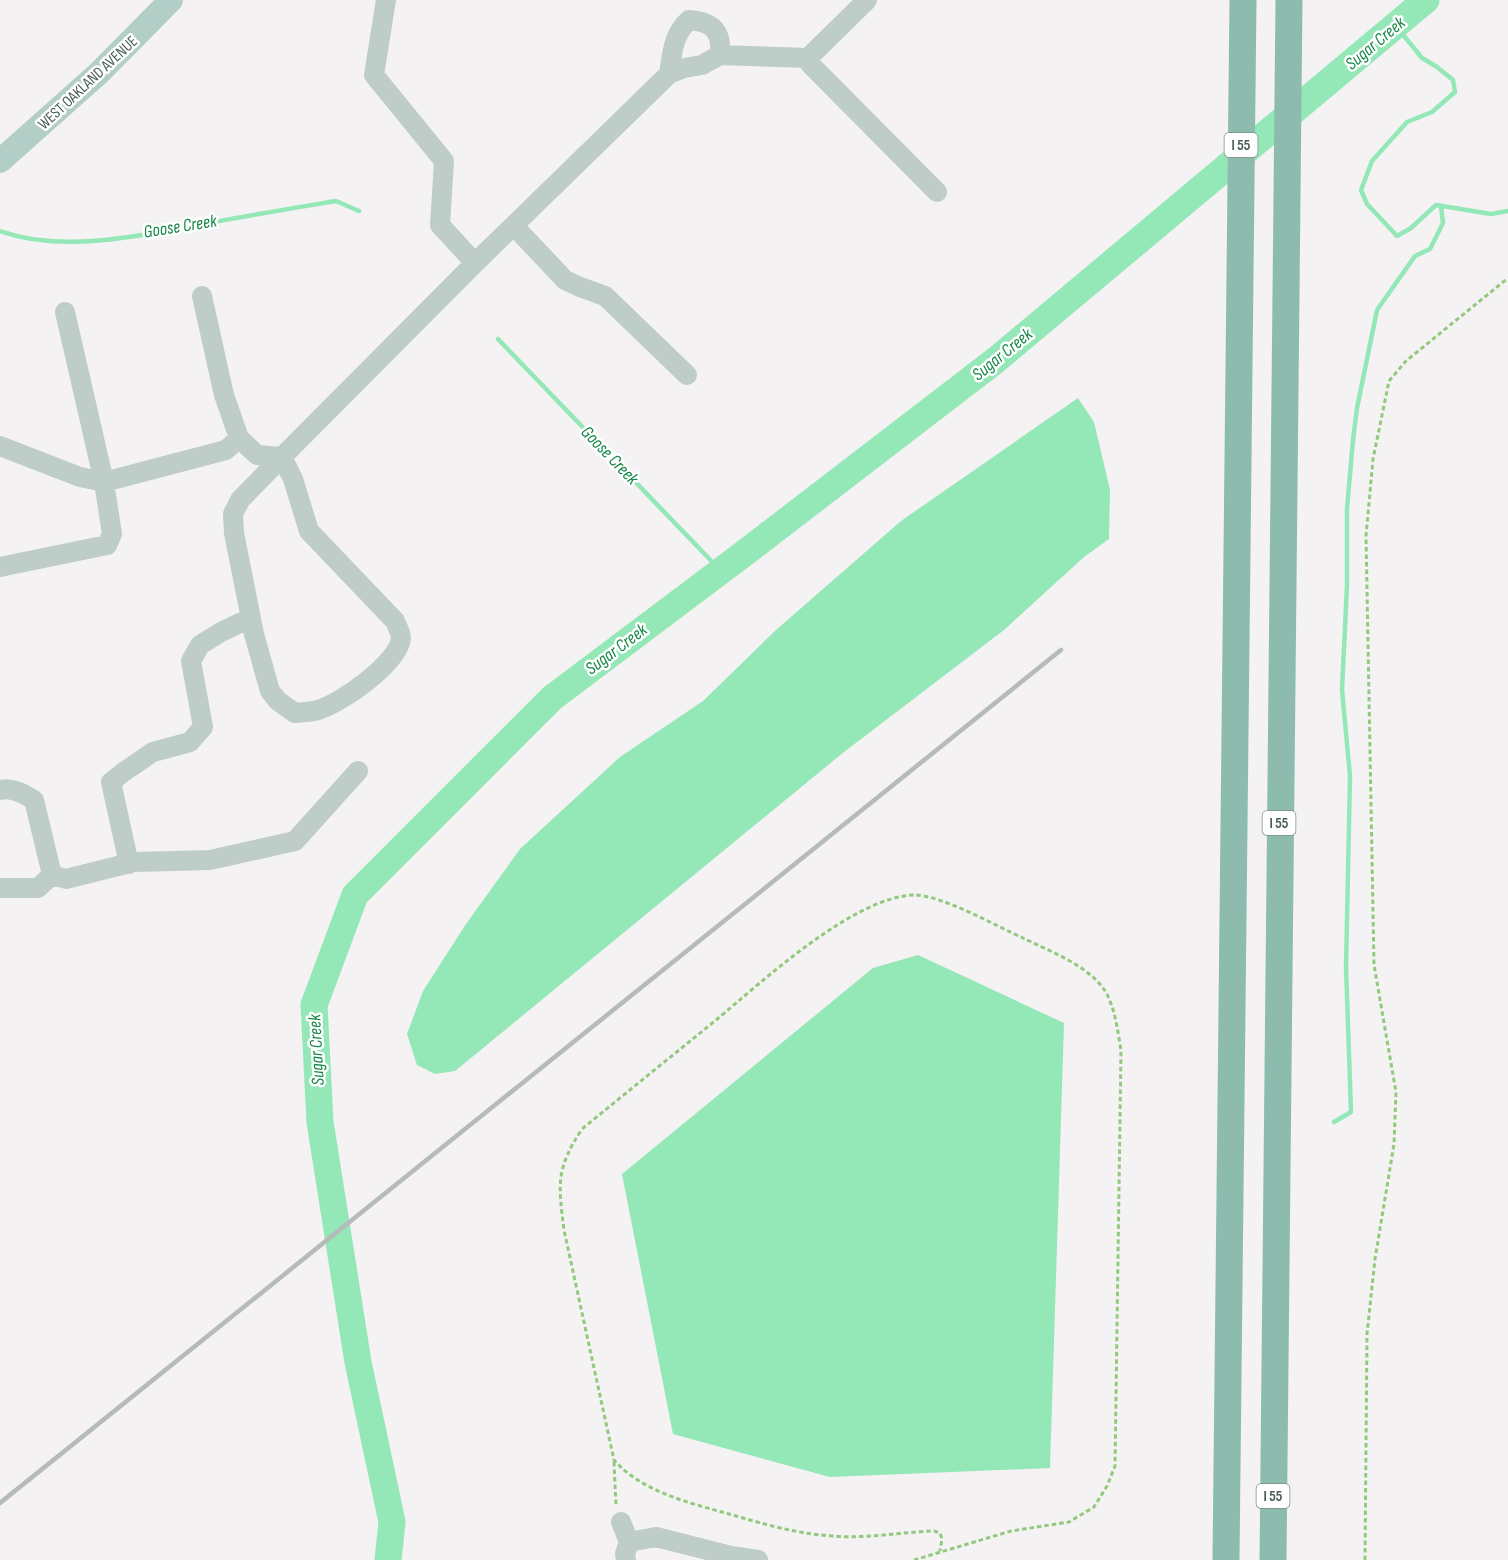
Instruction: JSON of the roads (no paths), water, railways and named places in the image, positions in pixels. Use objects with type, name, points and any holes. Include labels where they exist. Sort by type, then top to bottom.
[{"type":"highway","name":"I 55","points":[[1226,1560],[1243,0]]},
{"type":"highway","name":"I 55","points":[[1273,1560],[1288,1]]},
{"type":"main road","name":"WEST OAKLAND AVENUE","points":[[0,160],[100,72],[171,0]]},
{"type":"lane","points":[[386,0],[374,75],[444,161],[440,225],[475,264]]},
{"type":"lane","points":[[282,457],[293,479],[309,531],[395,621],[401,638],[397,649],[383,668],[357,688],[319,710],[295,713],[278,701],[270,691],[250,618],[234,533],[233,514],[240,500],[282,457],[475,264],[669,74],[684,68],[702,65],[720,55],[808,58],[867,0]]},
{"type":"lane","points":[[669,74],[674,44],[682,27],[689,20],[703,21],[712,27],[721,42],[720,55]]},
{"type":"lane","points":[[808,58],[811,65],[936,192]]},
{"type":"lane","points":[[514,226],[565,280],[580,288],[605,296],[687,375]]},
{"type":"lane","points":[[202,296],[224,396],[239,438],[257,455],[282,457]]},
{"type":"lane","points":[[0,567],[107,545],[112,534],[104,482],[65,312]]},
{"type":"lane","points":[[0,446],[80,477],[104,482],[226,450],[239,438]]},
{"type":"lane","points":[[129,864],[111,782],[153,752],[190,742],[203,727],[191,661],[200,645],[250,618]]},
{"type":"lane","points":[[52,875],[66,879],[129,864],[210,860],[295,841],[358,771]]},
{"type":"lane","points":[[0,790],[6,788],[34,800],[52,875]]},
{"type":"lane","points":[[0,888],[38,888],[52,875]]},
{"type":"lane","points":[[621,1522],[627,1551],[656,1537],[731,1556],[758,1560]]},
{"type":"waterway","name":"Sugar Creek","points":[[388,1560],[392,1522],[358,1362],[320,1122],[314,1005],[355,895],[552,698],[996,360],[1426,0]]},
{"type":"waterway","points":[[1396,26],[1422,58],[1453,80],[1455,92],[1432,112],[1407,122],[1372,161],[1361,190],[1367,204],[1397,236],[1411,228],[1436,205],[1491,214],[1508,211]]},
{"type":"waterway","name":"Goose Creek","points":[[0,231],[25,238],[77,242],[131,237],[336,201],[359,211]]},
{"type":"waterway","points":[[1334,1122],[1351,1112],[1346,967],[1350,776],[1342,690],[1347,585],[1347,509],[1353,440],[1357,408],[1377,310],[1415,256],[1430,249],[1443,223],[1441,206]]},
{"type":"waterway","name":"Goose Creek","points":[[498,339],[721,571]]},
{"type":"railway","points":[[0,1503],[1061,650]]}]
